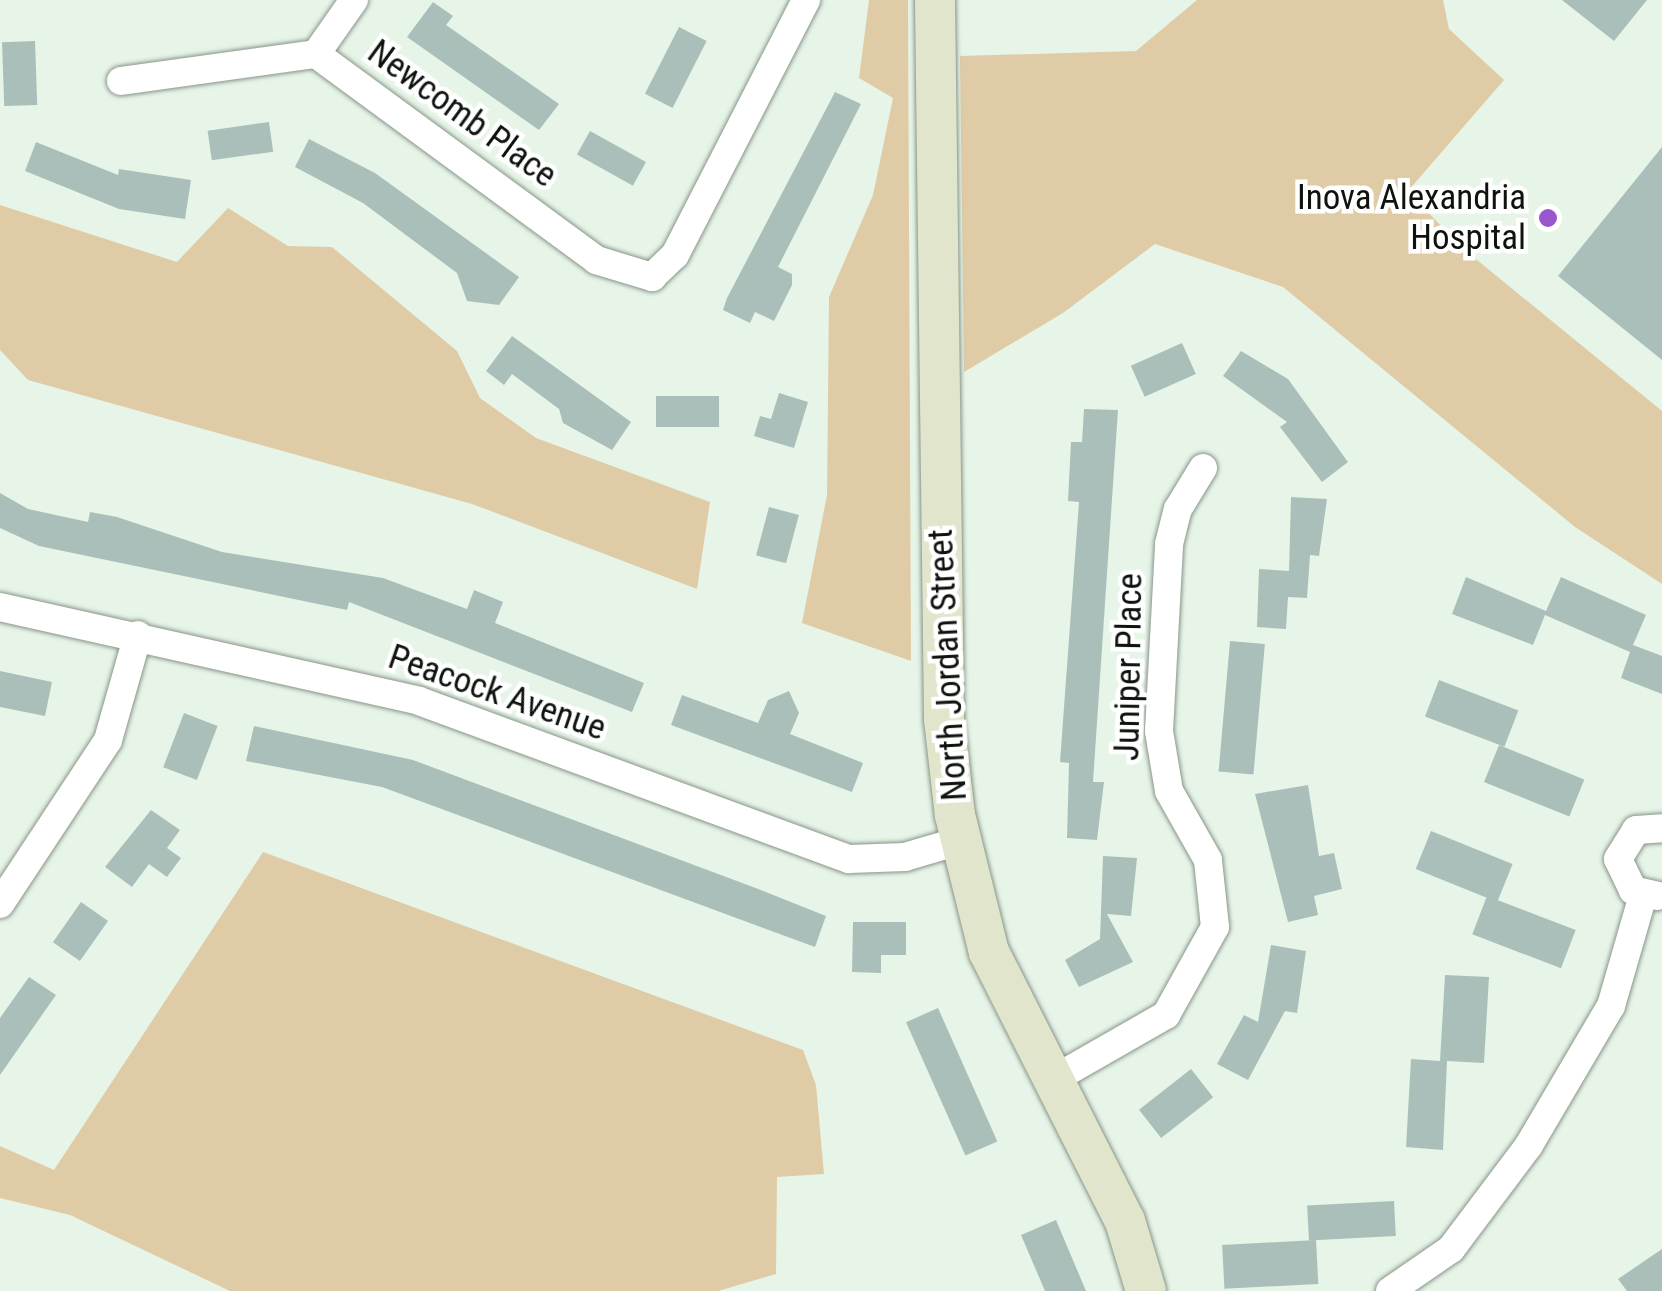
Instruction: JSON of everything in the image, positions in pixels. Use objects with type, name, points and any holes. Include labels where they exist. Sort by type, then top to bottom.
[{"type":"street","points":[[316,54],[354,0]]},
{"type":"street","name":"Newcomb Place","points":[[122,81],[316,54],[628,275],[652,277],[675,254],[806,0]]},
{"type":"street","name":"North Jordan Street","points":[[935,0],[944,719],[959,841],[990,952],[1049,1082],[1125,1221],[1146,1291]]},
{"type":"street","name":"Juniper Place","points":[[1049,1082],[1166,1015],[1215,928],[1208,860],[1169,791],[1159,731],[1170,544],[1178,509],[1203,468]]},
{"type":"street","name":"Peacock Avenue","points":[[0,606],[419,701],[849,859],[905,858],[959,841]]},
{"type":"street","points":[[0,904],[108,740],[138,636]]},
{"type":"street","points":[[1390,1291],[1451,1249],[1548,1114],[1611,1006],[1653,895],[1624,882],[1620,848],[1636,830],[1662,828]]},
{"type":"shaded area","points":[[869,0],[908,0],[911,661],[802,623],[827,495],[829,297],[873,195],[893,98],[859,78]]},
{"type":"shaded area","points":[[1197,0],[1443,0],[1449,29],[1504,80],[1408,191],[1460,246],[1662,411],[1662,584],[1575,527],[1283,287],[1155,244],[1063,313],[964,372],[960,56],[1136,51]]},
{"type":"shaded area","points":[[0,205],[177,262],[228,208],[288,246],[332,247],[457,351],[480,398],[536,438],[710,502],[697,589],[472,504],[28,380],[0,350]]},
{"type":"shaded area","points":[[263,852],[803,1050],[816,1085],[824,1174],[777,1177],[776,1274],[718,1291],[230,1291],[70,1215],[0,1198],[0,1146],[54,1170]]},
{"type":"building","points":[[1562,0],[1647,0],[1614,41]]},
{"type":"building","points":[[433,2],[453,16],[446,25],[559,104],[539,130],[407,37]]},
{"type":"building","points":[[679,27],[707,41],[673,108],[645,94]]},
{"type":"building","points":[[35,41],[37,105],[4,106],[2,42]]},
{"type":"building","points":[[835,92],[861,104],[778,267],[792,274],[792,285],[774,321],[755,312],[750,323],[723,310],[727,298]]},
{"type":"building","points":[[269,122],[273,152],[212,160],[208,131]]},
{"type":"building","points":[[590,131],[646,162],[633,186],[577,155]]},
{"type":"building","points":[[309,139],[375,173],[519,277],[499,305],[467,301],[457,273],[363,203],[295,167]]},
{"type":"building","points":[[36,142],[118,175],[119,169],[191,180],[185,219],[119,209],[25,171]]},
{"type":"building","points":[[1662,147],[1662,360],[1558,276]]},
{"type":"building","points":[[512,336],[631,422],[612,450],[563,423],[559,409],[512,374],[504,385],[486,371]]},
{"type":"building","points":[[1182,343],[1196,374],[1145,397],[1131,366]]},
{"type":"building","points":[[1241,351],[1288,379],[1348,462],[1322,482],[1280,427],[1287,422],[1223,376]]},
{"type":"building","points":[[779,393],[808,402],[794,448],[754,436],[760,416],[771,419]]},
{"type":"building","points":[[656,396],[719,396],[719,427],[656,427]]},
{"type":"building","points":[[1084,409],[1118,410],[1093,782],[1104,782],[1097,840],[1067,838],[1069,763],[1060,762],[1079,502],[1068,501],[1071,442],[1082,442]]},
{"type":"building","points":[[0,493],[28,509],[88,522],[90,512],[117,517],[222,552],[383,578],[467,609],[474,590],[503,602],[495,623],[644,683],[632,712],[349,602],[347,610],[39,546],[0,528]]},
{"type":"building","points":[[1291,497],[1327,499],[1319,556],[1310,555],[1307,598],[1288,597],[1286,629],[1257,627],[1259,569],[1289,571]]},
{"type":"building","points":[[769,507],[799,515],[786,563],[756,555]]},
{"type":"building","points":[[1466,577],[1546,611],[1561,577],[1646,615],[1633,645],[1662,656],[1662,694],[1621,678],[1630,652],[1545,615],[1533,645],[1452,614]]},
{"type":"building","points":[[1230,641],[1265,644],[1253,775],[1219,772]]},
{"type":"building","points":[[0,671],[52,682],[45,716],[0,707]]},
{"type":"building","points":[[1439,680],[1518,710],[1504,747],[1425,716]]},
{"type":"building","points":[[789,691],[799,713],[790,734],[863,763],[852,792],[671,725],[682,695],[758,723],[768,700]]},
{"type":"building","points":[[184,713],[218,726],[197,780],[163,767]]},
{"type":"building","points":[[254,726],[413,760],[753,887],[826,916],[815,947],[382,787],[246,761]]},
{"type":"building","points":[[1499,745],[1584,779],[1569,817],[1484,782]]},
{"type":"building","points":[[1308,785],[1319,856],[1334,853],[1342,889],[1314,896],[1318,915],[1288,922],[1255,794]]},
{"type":"building","points":[[151,810],[180,830],[167,848],[181,858],[167,877],[149,864],[132,887],[105,867]]},
{"type":"building","points":[[1431,831],[1513,864],[1497,902],[1416,869]]},
{"type":"building","points":[[1103,856],[1137,858],[1131,916],[1107,914],[1133,962],[1079,987],[1065,960],[1100,939]]},
{"type":"building","points":[[1487,896],[1576,930],[1561,968],[1472,934]]},
{"type":"building","points":[[81,902],[108,921],[80,961],[53,942]]},
{"type":"building","points":[[853,922],[906,922],[906,955],[881,955],[881,973],[852,972]]},
{"type":"building","points":[[1271,945],[1306,951],[1297,1013],[1285,1011],[1248,1080],[1217,1064],[1244,1015],[1258,1022]]},
{"type":"building","points":[[1445,975],[1489,977],[1484,1063],[1447,1061],[1443,1150],[1406,1147],[1411,1059],[1440,1061]]},
{"type":"building","points":[[29,977],[56,995],[0,1075],[0,1018]]},
{"type":"building","points":[[938,1008],[997,1141],[965,1156],[906,1022]]},
{"type":"building","points":[[1191,1069],[1213,1097],[1161,1138],[1139,1110]]},
{"type":"building","points":[[1394,1201],[1396,1236],[1309,1241],[1307,1206]]},
{"type":"building","points":[[1056,1220],[1086,1291],[1045,1291],[1021,1235]]},
{"type":"building","points":[[1316,1240],[1318,1284],[1224,1289],[1222,1245]]},
{"type":"building","points":[[1662,1249],[1662,1291],[1627,1291],[1618,1279]]},
{"type":"place","name":"Inova Alexandria Hospital","points":[[1548,218]]}]
